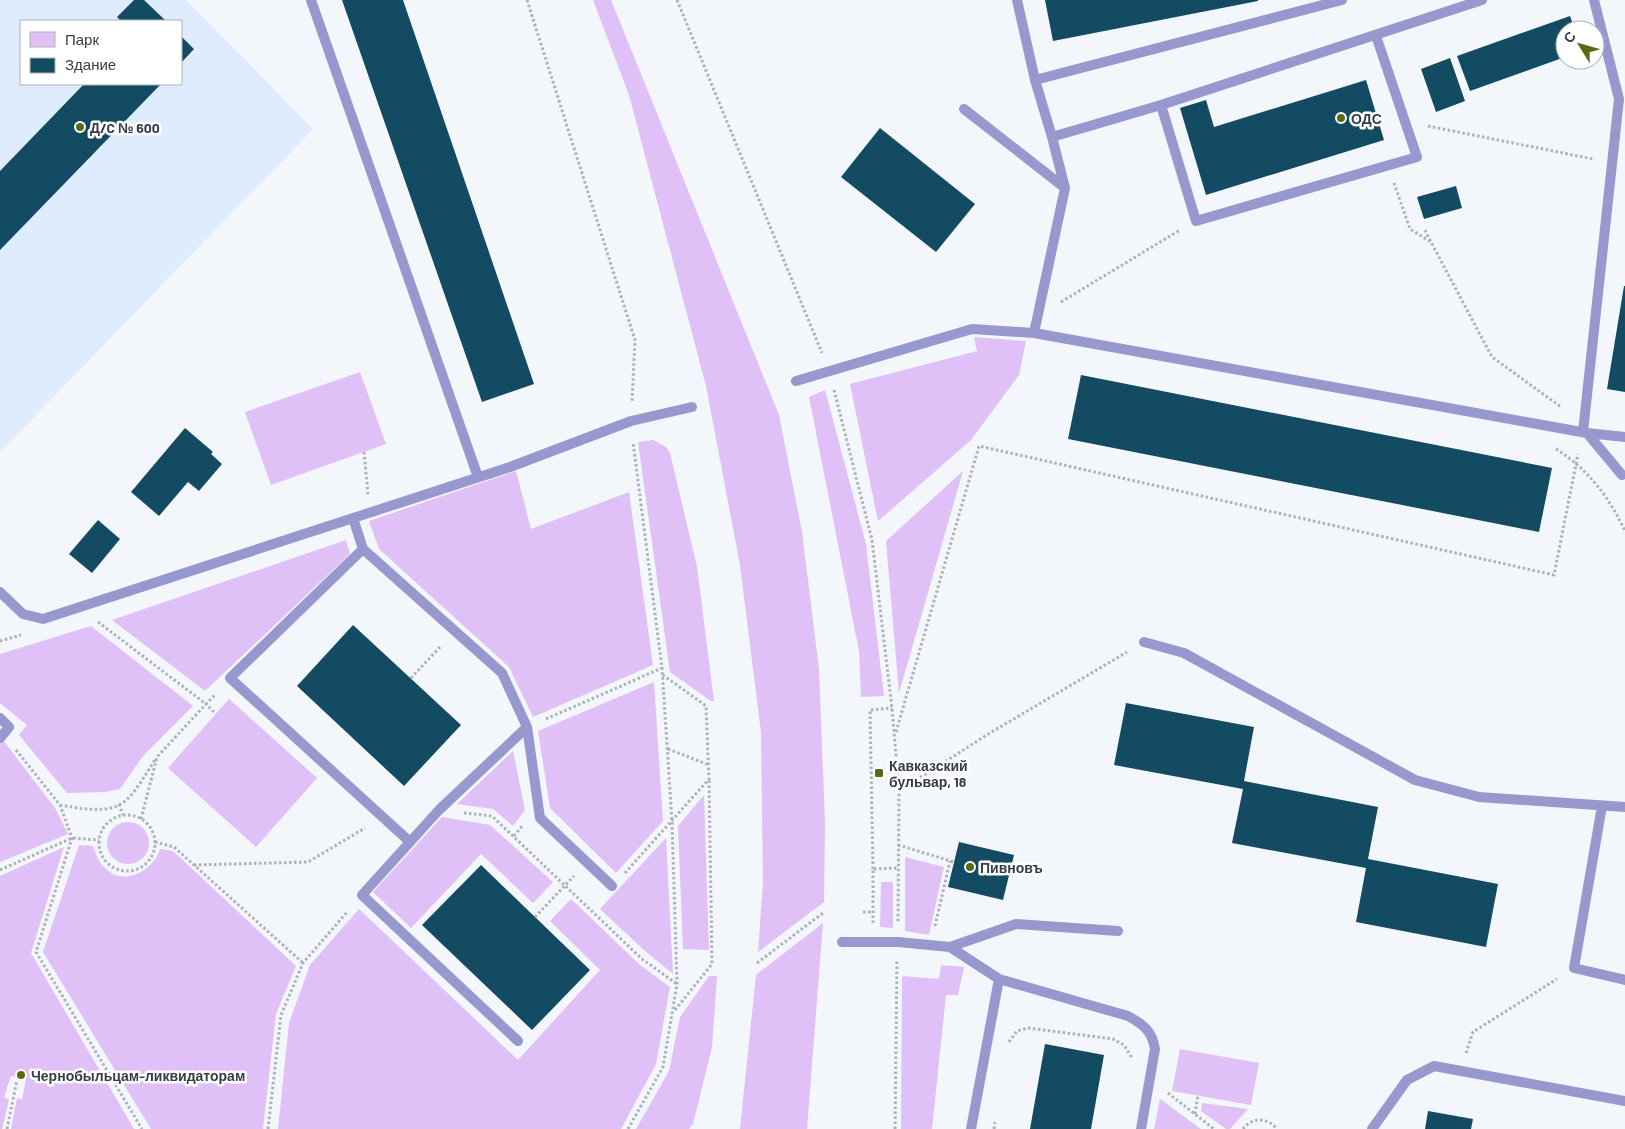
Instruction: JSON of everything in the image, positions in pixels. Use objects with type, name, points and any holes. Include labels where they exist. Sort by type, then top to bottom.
[{"type":"lane","points":[[311,0],[478,477]]},
{"type":"lane","points":[[1017,0],[1035,80],[1052,137],[1064,188],[1034,334]]},
{"type":"lane","points":[[1035,80],[1342,0]]},
{"type":"lane","points":[[1052,137],[1161,105],[1482,0]]},
{"type":"lane","points":[[1594,0],[1619,99],[1585,429],[1624,476]]},
{"type":"lane","points":[[1161,105],[1196,221],[1417,157],[1376,36]]},
{"type":"lane","points":[[964,109],[1064,188]]},
{"type":"lane","points":[[796,381],[972,329],[1034,334],[1625,437]]},
{"type":"lane","points":[[0,592],[23,614],[44,619],[478,477],[630,421],[692,406]]},
{"type":"lane","points":[[353,518],[363,549],[502,673],[527,727],[540,818],[612,886]]},
{"type":"lane","points":[[363,549],[230,678],[409,841]]},
{"type":"lane","points":[[1144,642],[1184,653],[1415,780],[1479,797],[1625,807]]},
{"type":"lane","points":[[0,718],[9,726],[2,736]]},
{"type":"lane","points":[[518,1041],[362,895],[439,810],[527,727]]},
{"type":"lane","points":[[1602,806],[1574,968],[1625,980]]},
{"type":"lane","points":[[950,947],[1016,924],[1118,931]]},
{"type":"lane","points":[[842,942],[898,942],[950,947],[999,979],[1128,1016],[1145,1026],[1153,1036],[1155,1049],[1141,1129]]},
{"type":"lane","points":[[971,1129],[999,979]]},
{"type":"lane","points":[[1372,1129],[1407,1080],[1434,1066],[1625,1101]]},
{"type":"path","points":[[527,0],[635,340],[630,421],[663,675],[672,822],[677,984],[674,1012],[663,1067],[628,1129]]},
{"type":"path","points":[[1405,121],[1612,163]]},
{"type":"path","points":[[1389,166],[1410,229],[1431,242]]},
{"type":"path","points":[[1037,317],[1196,221]]},
{"type":"path","points":[[895,736],[979,446],[1554,575],[1585,429],[1492,357],[1425,230]]},
{"type":"path","points":[[1550,445],[1577,462],[1611,502],[1625,531]]},
{"type":"path","points":[[364,452],[370,512]]},
{"type":"path","points":[[90,616],[206,704],[216,714]]},
{"type":"path","points":[[411,678],[455,632]]},
{"type":"path","points":[[895,1129],[899,791],[990,733],[1144,642]]},
{"type":"path","points":[[527,727],[662,668]]},
{"type":"path","points":[[663,675],[706,706],[709,765],[712,964],[674,1012]]},
{"type":"path","points":[[60,805],[87,809],[109,808],[124,802],[157,758],[230,678]]},
{"type":"path","points":[[863,912],[873,912],[870,710],[892,708]]},
{"type":"path","points":[[2,736],[60,805],[72,838],[36,952],[142,1129]]},
{"type":"path","points":[[668,749],[709,765]]},
{"type":"path","points":[[141,819],[157,758]]},
{"type":"path","points":[[612,886],[709,779]]},
{"type":"path","points":[[119,804],[123,815]]},
{"type":"path","points":[[439,810],[492,816],[642,959],[677,984]]},
{"type":"path","points":[[123,815],[141,819],[153,833],[155,842],[154,852],[143,867],[125,871],[116,869],[102,858],[99,840],[106,824],[114,818],[123,815]]},
{"type":"path","points":[[194,865],[308,862],[383,817]]},
{"type":"path","points":[[514,836],[525,822]]},
{"type":"path","points":[[0,870],[72,838],[99,840]]},
{"type":"path","points":[[155,842],[174,847],[303,963]]},
{"type":"path","points":[[898,845],[954,862]]},
{"type":"path","points":[[930,944],[950,861]]},
{"type":"path","points":[[535,917],[586,862]]},
{"type":"path","points":[[873,869],[898,868]]},
{"type":"path","points":[[268,1129],[281,1015],[303,963],[362,895]]},
{"type":"path","points":[[757,963],[823,913]]},
{"type":"path","points":[[1460,1070],[1473,1032],[1574,968]]},
{"type":"path","points":[[1008,1045],[1017,1030],[1028,1028],[1114,1039],[1124,1045],[1131,1054],[1134,1063]]},
{"type":"path","points":[[1150,1079],[1214,1129]]},
{"type":"path","points":[[7,1129],[17,1080]]},
{"type":"path","points":[[1195,1114],[1198,1096]]},
{"type":"path","points":[[994,1129],[996,1120]]},
{"type":"path","points":[[1243,1129],[1247,1124],[1260,1120],[1272,1123],[1277,1129]]},
{"type":"shaded area","points":[[0,0],[186,0],[313,129],[0,452]]},
{"type":"green space","points":[[593,0],[611,0],[779,415],[802,532],[819,669],[825,823],[824,902],[758,952],[763,883],[761,732],[740,565],[706,386],[629,95]]},
{"type":"green space","points":[[974,337],[1026,341],[1019,375],[971,440],[878,521],[850,384],[977,351]]},
{"type":"green space","points":[[360,372],[386,444],[271,485],[245,412]]},
{"type":"green space","points":[[825,390],[866,544],[884,696],[861,697],[859,651],[809,397]]},
{"type":"green space","points":[[653,440],[666,447],[670,453],[697,567],[714,701],[711,701],[670,672],[638,442]]},
{"type":"green space","points":[[516,471],[531,529],[629,492],[653,665],[533,717],[509,667],[379,549],[369,521]]},
{"type":"green space","points":[[963,471],[899,693],[886,541]]},
{"type":"green space","points":[[346,540],[350,554],[205,691],[112,620]]},
{"type":"green space","points":[[91,626],[193,706],[143,756],[120,789],[105,792],[67,793],[19,735],[27,725],[0,703],[0,654]]},
{"type":"green space","points":[[654,682],[663,821],[616,873],[550,808],[538,731]]},
{"type":"green space","points":[[229,699],[317,778],[256,847],[168,768]]},
{"type":"green space","points":[[3,740],[55,808],[68,834],[0,862],[0,743]]},
{"type":"green space","points":[[513,751],[525,810],[513,826],[493,809],[457,804]]},
{"type":"green space","points":[[704,795],[709,950],[683,949],[678,826]]},
{"type":"green space","points":[[442,817],[490,825],[553,882],[533,903],[481,854],[411,928],[373,892]]},
{"type":"green space","points":[[124,822],[132,822],[143,828],[149,843],[143,858],[132,864],[124,864],[113,858],[107,847],[107,839],[113,828]]},
{"type":"green space","points":[[666,838],[673,974],[600,909]]},
{"type":"green space","points":[[79,845],[93,846],[102,865],[112,873],[120,876],[137,874],[144,870],[151,864],[160,849],[173,851],[296,966],[276,1014],[263,1129],[151,1129],[43,952]]},
{"type":"green space","points":[[64,847],[31,953],[134,1129],[11,1129],[17,1098],[22,1100],[26,1079],[11,1076],[4,1097],[9,1100],[2,1129],[0,1129],[0,876]]},
{"type":"green space","points":[[905,857],[944,867],[929,935],[905,931]]},
{"type":"green space","points":[[881,882],[893,882],[893,928],[880,927]]},
{"type":"green space","points":[[571,899],[640,965],[670,987],[656,1064],[621,1129],[278,1129],[289,1023],[310,965],[359,909],[518,1060],[600,970],[550,921]]},
{"type":"green space","points":[[823,923],[807,1129],[740,1129],[756,975]]},
{"type":"green space","points":[[941,965],[964,967],[958,995],[946,995],[932,1129],[901,1129],[902,976],[939,979]]},
{"type":"green space","points":[[709,976],[717,976],[712,1047],[693,1124],[689,1129],[636,1129],[669,1071],[680,1017]]},
{"type":"green space","points":[[1180,1049],[1259,1063],[1251,1105],[1172,1091]]},
{"type":"green space","points":[[1160,1099],[1201,1129],[1154,1129]]},
{"type":"green space","points":[[1202,1103],[1248,1109],[1230,1129],[1226,1129],[1201,1111]]},
{"type":"building","points":[[134,0],[144,0],[165,20],[120,20],[117,17]]},
{"type":"building","points":[[342,0],[403,0],[534,384],[482,402]]},
{"type":"building","points":[[1045,0],[1258,0],[1258,1],[1053,41]]},
{"type":"building","points":[[1570,16],[1571,20],[1559,20]]},
{"type":"building","points":[[1555,21],[1555,61],[1470,91],[1457,56]]},
{"type":"building","points":[[182,37],[194,49],[182,62]]},
{"type":"building","points":[[1450,58],[1465,101],[1436,112],[1421,69]]},
{"type":"building","points":[[1366,80],[1384,140],[1206,195],[1180,108],[1206,100],[1214,127]]},
{"type":"building","name":"Д/C № 600","points":[[83,85],[160,85],[0,250],[0,171]]},
{"type":"building","points":[[880,128],[975,204],[936,252],[841,177]]},
{"type":"building","points":[[1456,186],[1462,208],[1424,219],[1417,197]]},
{"type":"building","points":[[1625,286],[1625,392],[1607,389]]},
{"type":"building","points":[[1081,375],[1552,468],[1539,532],[1068,439]]},
{"type":"building","points":[[185,428],[213,452],[211,454],[222,464],[199,491],[188,482],[159,516],[131,492]]},
{"type":"building","points":[[98,520],[120,539],[92,573],[69,554]]},
{"type":"building","points":[[353,625],[461,725],[404,786],[297,686]]},
{"type":"building","points":[[1126,703],[1254,727],[1244,781],[1378,807],[1368,859],[1498,884],[1486,947],[1356,922],[1366,868],[1232,843],[1243,789],[1114,765]]},
{"type":"building","points":[[959,842],[1014,855],[1003,900],[948,887]]},
{"type":"building","points":[[481,865],[590,970],[532,1030],[422,925]]},
{"type":"building","points":[[1045,1044],[1104,1055],[1091,1129],[1030,1129]]},
{"type":"building","points":[[1428,1111],[1473,1119],[1471,1129],[1425,1129]]},
{"type":"place","name":"ОДС","points":[[1341,118]]},
{"type":"place","name":"Д/C № 600","points":[[80,127]]},
{"type":"place","name":"Кавказский бульвар, 18","points":[[879,773]]},
{"type":"place","name":"Пивновъ","points":[[970,867]]},
{"type":"place","name":"Чернобыльцам-ликвидаторам","points":[[21,1075]]}]
